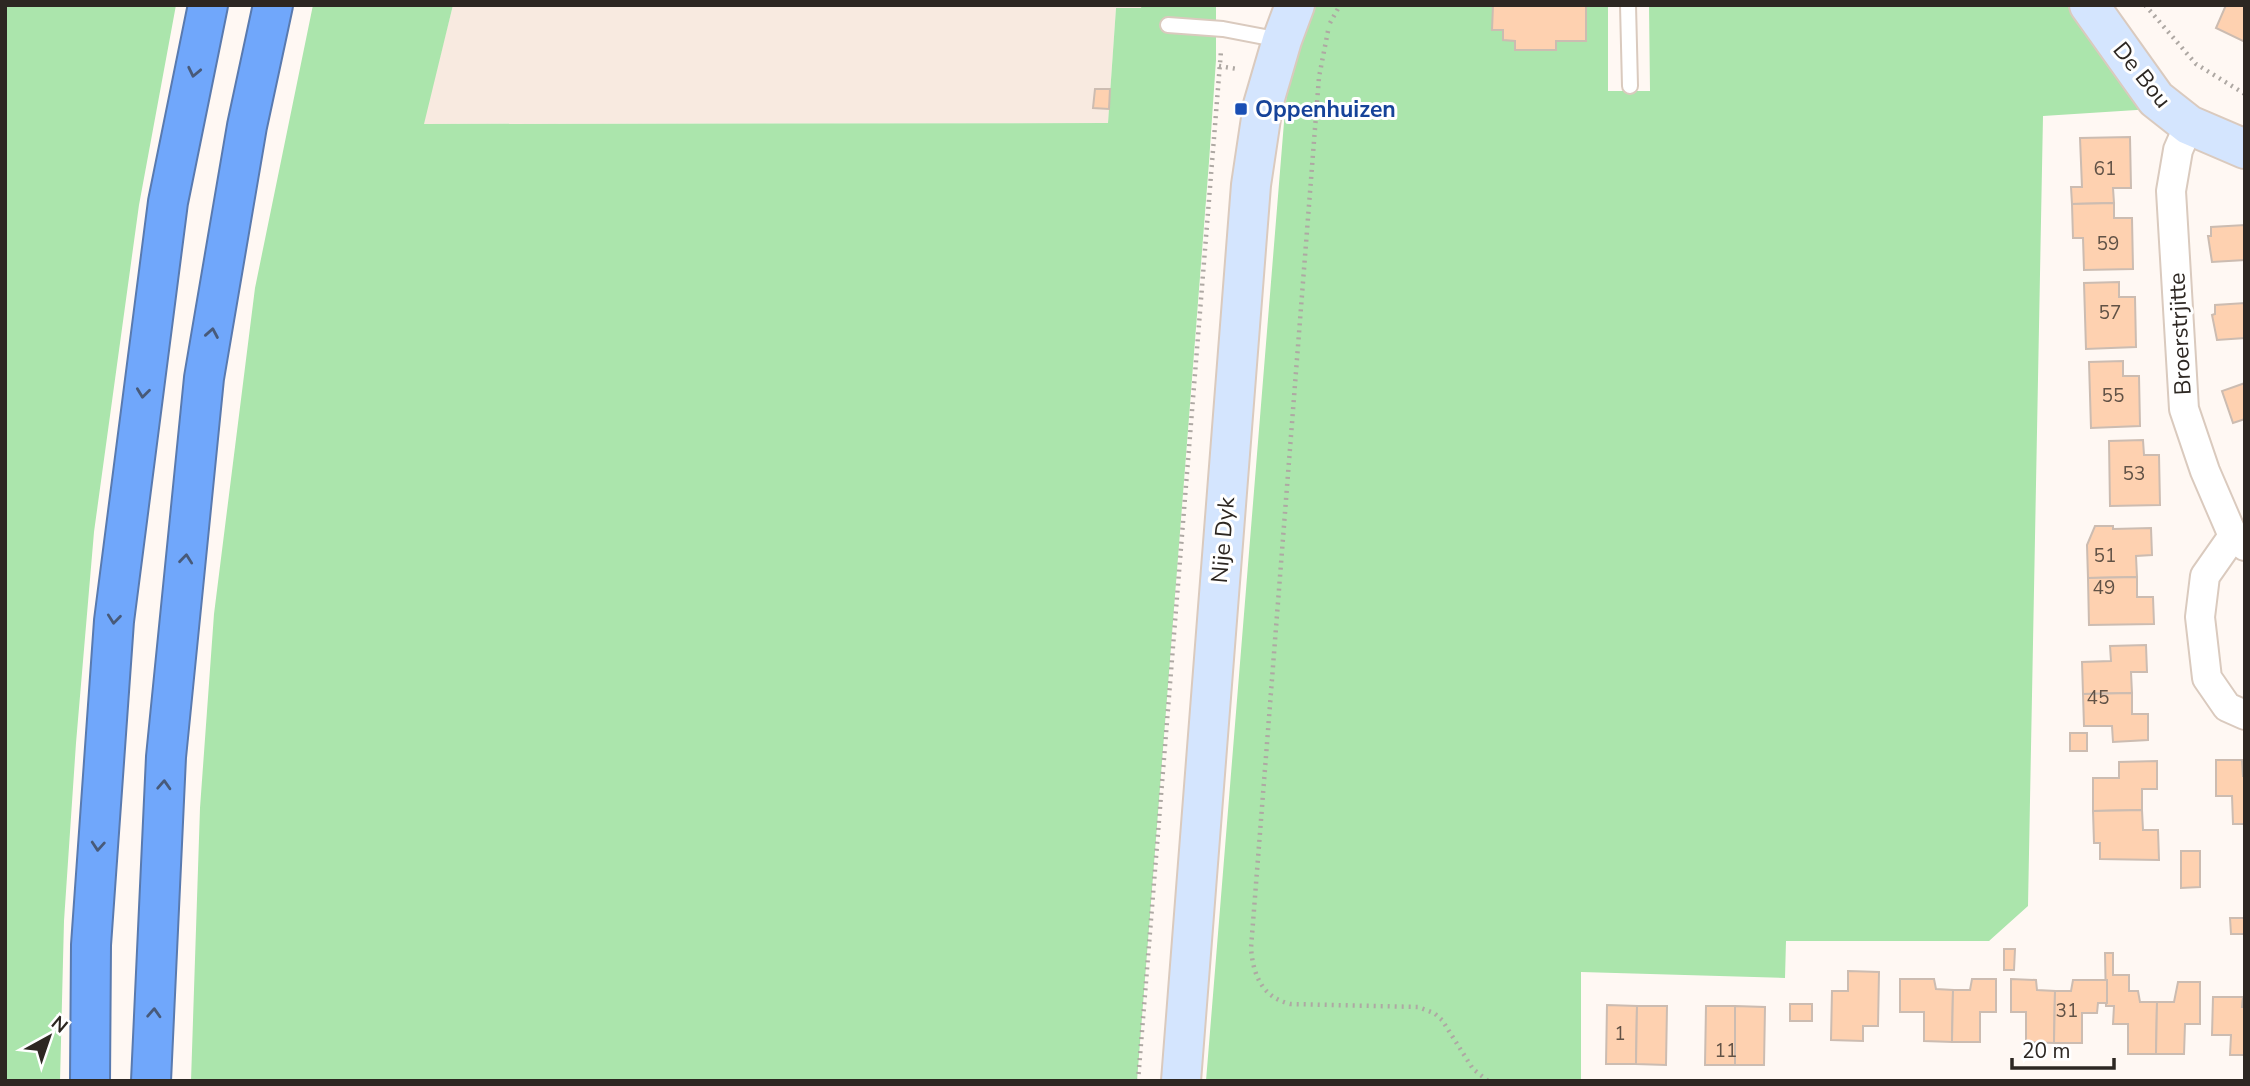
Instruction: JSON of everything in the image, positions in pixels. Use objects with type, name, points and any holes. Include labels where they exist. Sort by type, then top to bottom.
[{"type":"highway","points":[[90,1081],[91,945],[114,621],[168,202],[208,5]]},
{"type":"highway","points":[[151,1081],[166,757],[204,378],[247,126],[273,5]]},
{"type":"street","name":"De Bou","points":[[2089,5],[2156,99],[2189,125],[2245,149]]},
{"type":"street","name":"Nije Dyk","points":[[1181,1081],[1251,185],[1263,106],[1288,23]]},
{"type":"street","name":"Broerstrjitte","points":[[2189,125],[2178,150],[2171,191],[2184,409],[2205,471],[2239,541],[2205,576],[2200,617],[2207,678],[2227,707],[2245,715]]},
{"type":"lane","points":[[1628,5],[1630,86]]},
{"type":"lane","points":[[1168,25],[1223,29],[1288,23]]},
{"type":"path","points":[[1340,5],[1326,35],[1318,77],[1251,948],[1252,966],[1264,990],[1276,1001],[1290,1004],[1418,1007],[1434,1013],[1442,1020],[1473,1069],[1488,1081]]},
{"type":"path","points":[[2146,5],[2196,64],[2245,94]]},
{"type":"path","name":"Nije Dyk","points":[[1138,1081],[1223,29]]},
{"type":"shaded area","points":[[453,5],[1142,5],[1142,8],[1116,8],[1108,123],[423,124]]},
{"type":"green space","points":[[5,5],[176,5],[139,205],[94,532],[64,921],[60,1081],[5,1081]]},
{"type":"green space","points":[[313,5],[453,5],[424,124],[1108,123],[1116,8],[1141,8],[1142,5],[1216,5],[1216,60],[1209,162],[1137,1081],[191,1081],[200,808],[214,614],[255,288]]},
{"type":"green space","points":[[1311,5],[1608,5],[1608,91],[1650,91],[1649,5],[2067,5],[2152,109],[2043,116],[2028,906],[1989,941],[1786,941],[1785,978],[1581,972],[1581,1081],[1206,1081],[1285,110],[1289,75]]},
{"type":"building","points":[[1493,5],[1586,5],[1586,41],[1556,41],[1556,50],[1515,50],[1515,41],[1503,40],[1503,30],[1492,30]]},
{"type":"building","points":[[2226,5],[2245,5],[2245,42],[2216,28]]},
{"type":"building","points":[[1095,89],[1110,89],[1109,109],[1093,108]]},
{"type":"building","points":[[2130,137],[2131,188],[2113,188],[2114,203],[2072,204],[2071,187],[2082,187],[2080,138]]},
{"type":"building","points":[[2114,203],[2114,218],[2132,218],[2133,269],[2084,270],[2083,238],[2073,238],[2072,204]]},
{"type":"building","points":[[2245,225],[2245,260],[2212,262],[2208,236],[2211,236],[2211,227]]},
{"type":"building","points":[[2119,282],[2119,297],[2135,297],[2136,347],[2086,349],[2084,283]]},
{"type":"building","points":[[2245,303],[2245,338],[2217,340],[2212,315],[2215,314],[2215,305]]},
{"type":"building","points":[[2123,361],[2123,376],[2139,376],[2140,426],[2091,428],[2089,362]]},
{"type":"building","points":[[2245,383],[2245,419],[2233,423],[2222,391]]},
{"type":"building","points":[[2143,440],[2144,455],[2159,455],[2160,505],[2110,506],[2109,441]]},
{"type":"building","points":[[2095,526],[2113,526],[2113,529],[2151,528],[2152,555],[2136,556],[2137,577],[2088,578],[2087,545]]},
{"type":"building","points":[[2137,577],[2137,597],[2153,597],[2154,624],[2089,625],[2088,578]]},
{"type":"building","points":[[2146,645],[2147,672],[2131,672],[2132,693],[2083,694],[2082,662],[2111,661],[2110,646]]},
{"type":"building","points":[[2132,693],[2132,714],[2148,714],[2148,740],[2113,742],[2112,726],[2084,726],[2083,694]]},
{"type":"building","points":[[2070,733],[2087,733],[2087,751],[2070,751]]},
{"type":"building","points":[[2216,760],[2242,760],[2245,776],[2245,824],[2233,824],[2232,796],[2216,796]]},
{"type":"building","points":[[2157,761],[2157,789],[2142,789],[2142,810],[2093,811],[2093,778],[2119,778],[2119,762]]},
{"type":"building","points":[[2142,810],[2143,830],[2158,830],[2159,860],[2100,859],[2100,843],[2094,843],[2093,811]]},
{"type":"building","points":[[2181,851],[2200,851],[2200,887],[2181,888]]},
{"type":"building","points":[[2230,918],[2244,918],[2244,934],[2231,934]]},
{"type":"building","points":[[2004,949],[2015,949],[2014,970],[2004,970]]},
{"type":"building","points":[[2105,953],[2113,953],[2113,975],[2129,975],[2129,991],[2138,991],[2140,1002],[2157,1002],[2156,1054],[2128,1054],[2128,1024],[2113,1024],[2114,1006],[2106,1006]]},
{"type":"building","points":[[1848,971],[1879,972],[1878,1026],[1863,1026],[1863,1041],[1831,1040],[1832,991],[1848,991]]},
{"type":"building","points":[[1900,979],[1934,979],[1936,989],[1953,990],[1952,1042],[1924,1041],[1924,1012],[1900,1012]]},
{"type":"building","points":[[1972,979],[1996,979],[1996,1012],[1980,1012],[1980,1042],[1952,1042],[1953,990],[1970,990]]},
{"type":"building","points":[[2011,979],[2036,980],[2037,990],[2055,991],[2054,1043],[2026,1042],[2026,1012],[2011,1012]]},
{"type":"building","points":[[2073,980],[2107,980],[2107,1003],[2098,1003],[2097,1013],[2082,1013],[2082,1043],[2054,1043],[2055,991],[2071,991]]},
{"type":"building","points":[[2178,982],[2200,982],[2200,1024],[2185,1024],[2184,1054],[2156,1054],[2157,1002],[2174,1002]]},
{"type":"building","points":[[2213,997],[2243,997],[2245,1055],[2230,1055],[2231,1035],[2212,1035]]},
{"type":"building","points":[[1790,1004],[1812,1004],[1812,1021],[1790,1021]]},
{"type":"building","points":[[1607,1005],[1637,1006],[1636,1064],[1606,1064]]},
{"type":"building","points":[[1637,1006],[1667,1006],[1666,1065],[1636,1064]]},
{"type":"building","points":[[1706,1006],[1735,1006],[1735,1065],[1705,1065]]},
{"type":"building","points":[[1735,1006],[1765,1007],[1764,1065],[1735,1065]]},
{"type":"place","name":"Oppenhuizen","points":[[1241,109]]}]
